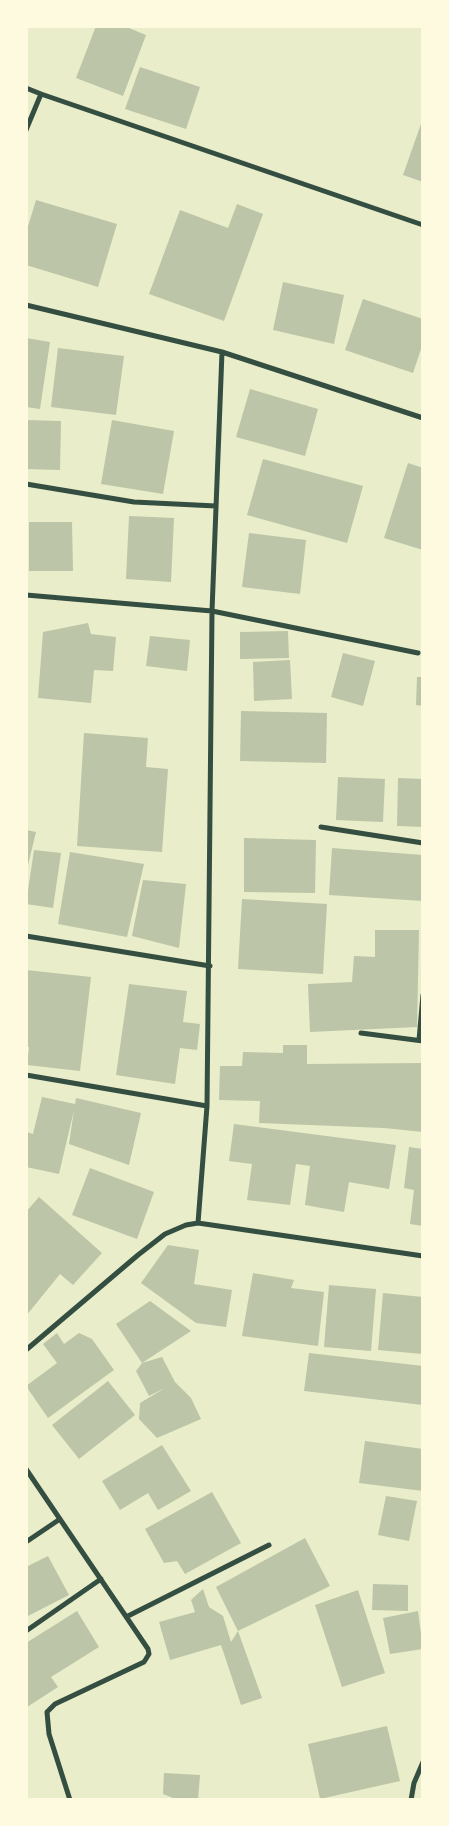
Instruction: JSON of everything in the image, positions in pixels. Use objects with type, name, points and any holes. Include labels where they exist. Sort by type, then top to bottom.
[{"type":"street","points":[[26,88],[423,225]]},
{"type":"street","points":[[26,130],[41,94]]},
{"type":"street","points":[[26,305],[222,352],[423,418]]},
{"type":"street","points":[[198,1223],[207,1106],[210,966],[212,611],[222,352]]},
{"type":"street","points":[[26,484],[134,502],[216,506]]},
{"type":"street","points":[[26,595],[212,611],[418,653]]},
{"type":"street","points":[[321,827],[423,843]]},
{"type":"street","points":[[26,936],[210,966]]},
{"type":"street","points":[[361,1033],[421,1040],[423,995]]},
{"type":"street","points":[[26,1075],[207,1106]]},
{"type":"street","points":[[26,1350],[165,1234],[198,1223],[423,1256]]},
{"type":"street","points":[[26,1469],[148,1649],[148,1658],[55,1704],[47,1712],[49,1734],[70,1800]]},
{"type":"street","points":[[26,1542],[60,1519]]},
{"type":"street","points":[[126,1617],[269,1545]]},
{"type":"street","points":[[26,1631],[101,1579]]},
{"type":"street","points":[[412,1800],[414,1783],[423,1762]]},
{"type":"building","points":[[96,26],[124,26],[146,35],[123,96],[76,78]]},
{"type":"building","points":[[140,67],[200,87],[186,129],[125,109]]},
{"type":"building","points":[[423,121],[423,182],[403,175]]},
{"type":"building","points":[[36,200],[117,224],[98,287],[26,265],[26,233]]},
{"type":"building","points":[[237,204],[263,214],[224,321],[149,294],[180,210],[228,228]]},
{"type":"building","points":[[283,282],[344,295],[334,344],[273,330]]},
{"type":"building","points":[[363,299],[423,319],[423,343],[413,373],[345,350]]},
{"type":"building","points":[[26,338],[50,342],[40,409],[26,407]]},
{"type":"building","points":[[58,348],[124,356],[116,415],[51,407]]},
{"type":"building","points":[[250,389],[318,409],[305,456],[236,437]]},
{"type":"building","points":[[26,420],[61,421],[60,470],[26,469]]},
{"type":"building","points":[[112,420],[174,431],[163,494],[101,484]]},
{"type":"building","points":[[263,459],[363,486],[347,543],[247,515]]},
{"type":"building","points":[[408,463],[423,468],[423,550],[384,538]]},
{"type":"building","points":[[129,516],[174,518],[171,582],[126,579]]},
{"type":"building","points":[[29,522],[72,522],[73,571],[29,571]]},
{"type":"building","points":[[249,533],[306,540],[300,594],[242,587]]},
{"type":"building","points":[[88,623],[91,634],[116,637],[113,671],[94,670],[91,703],[38,698],[43,632]]},
{"type":"building","points":[[288,631],[289,658],[240,659],[240,632]]},
{"type":"building","points":[[150,636],[190,640],[187,671],[146,666]]},
{"type":"building","points":[[343,653],[375,661],[363,706],[331,697]]},
{"type":"building","points":[[290,660],[292,699],[254,701],[253,662]]},
{"type":"building","points":[[417,677],[423,677],[423,706],[416,705]]},
{"type":"building","points":[[241,711],[327,713],[326,763],[240,761]]},
{"type":"building","points":[[84,733],[148,738],[146,767],[168,769],[162,852],[77,846]]},
{"type":"building","points":[[338,777],[385,779],[383,822],[336,820]]},
{"type":"building","points":[[398,778],[423,779],[423,827],[397,826]]},
{"type":"building","points":[[26,830],[36,832],[27,869],[26,869]]},
{"type":"building","points":[[244,838],[316,840],[315,893],[244,892]]},
{"type":"building","points":[[332,848],[423,855],[423,901],[329,895]]},
{"type":"building","points":[[34,850],[61,853],[53,908],[26,904]]},
{"type":"building","points":[[70,852],[144,864],[127,937],[58,924]]},
{"type":"building","points":[[143,880],[186,884],[179,948],[132,936]]},
{"type":"building","points":[[242,899],[327,904],[323,974],[238,969]]},
{"type":"building","points":[[375,930],[419,930],[417,1027],[310,1032],[308,984],[352,982],[354,956],[375,957]]},
{"type":"building","points":[[26,970],[91,977],[80,1071],[27,1065],[29,1047],[26,1046]]},
{"type":"building","points":[[129,984],[187,991],[183,1022],[200,1024],[197,1050],[180,1048],[175,1084],[116,1075]]},
{"type":"building","points":[[283,1045],[307,1045],[307,1064],[423,1063],[423,1132],[384,1128],[259,1123],[260,1101],[219,1100],[220,1066],[242,1066],[243,1052],[283,1053]]},
{"type":"building","points":[[42,1097],[75,1104],[76,1098],[141,1113],[129,1165],[69,1144],[74,1110],[59,1174],[26,1167],[26,1132],[33,1134]]},
{"type":"building","points":[[234,1124],[396,1145],[389,1189],[349,1182],[344,1212],[305,1205],[310,1166],[296,1164],[290,1205],[247,1200],[252,1164],[229,1161]]},
{"type":"building","points":[[409,1147],[423,1149],[423,1226],[410,1224],[414,1190],[404,1188]]},
{"type":"building","points":[[90,1168],[154,1192],[137,1239],[72,1215]]},
{"type":"building","points":[[39,1197],[102,1253],[73,1285],[60,1274],[26,1316],[26,1212]]},
{"type":"building","points":[[168,1245],[199,1250],[194,1284],[232,1290],[226,1327],[196,1323],[141,1283]]},
{"type":"building","points":[[253,1273],[294,1280],[291,1288],[324,1292],[318,1346],[242,1336]]},
{"type":"building","points":[[329,1285],[376,1289],[371,1351],[324,1347]]},
{"type":"building","points":[[383,1293],[423,1297],[423,1354],[378,1350]]},
{"type":"building","points":[[150,1301],[191,1331],[142,1363],[116,1324]]},
{"type":"building","points":[[57,1333],[64,1344],[79,1333],[92,1339],[114,1370],[48,1418],[26,1386],[57,1363],[43,1344]]},
{"type":"building","points":[[309,1353],[423,1366],[423,1405],[304,1391]]},
{"type":"building","points":[[162,1357],[175,1382],[191,1398],[201,1419],[157,1438],[139,1419],[140,1403],[165,1388],[149,1396],[136,1371],[142,1363]]},
{"type":"building","points":[[108,1381],[135,1415],[79,1459],[52,1425]]},
{"type":"building","points":[[365,1441],[423,1449],[423,1491],[359,1483]]},
{"type":"building","points":[[162,1445],[191,1491],[158,1510],[148,1493],[120,1510],[102,1481]]},
{"type":"building","points":[[212,1492],[241,1543],[185,1574],[177,1561],[164,1563],[145,1529]]},
{"type":"building","points":[[386,1496],[417,1501],[409,1541],[378,1535]]},
{"type":"building","points":[[305,1538],[330,1586],[238,1631],[216,1587]]},
{"type":"building","points":[[48,1556],[69,1595],[26,1617],[26,1567]]},
{"type":"building","points":[[373,1584],[408,1585],[408,1611],[372,1610]]},
{"type":"building","points":[[203,1589],[209,1607],[223,1616],[231,1642],[238,1631],[262,1698],[241,1705],[221,1645],[170,1660],[159,1622],[195,1612],[191,1600]]},
{"type":"building","points":[[358,1590],[385,1673],[342,1687],[315,1605]]},
{"type":"building","points":[[77,1611],[99,1647],[51,1677],[58,1687],[27,1707],[26,1643]]},
{"type":"building","points":[[418,1611],[423,1649],[390,1654],[383,1618]]},
{"type":"building","points":[[387,1726],[400,1781],[320,1799],[308,1744]]},
{"type":"building","points":[[164,1773],[200,1775],[198,1800],[178,1800],[163,1794]]}]
